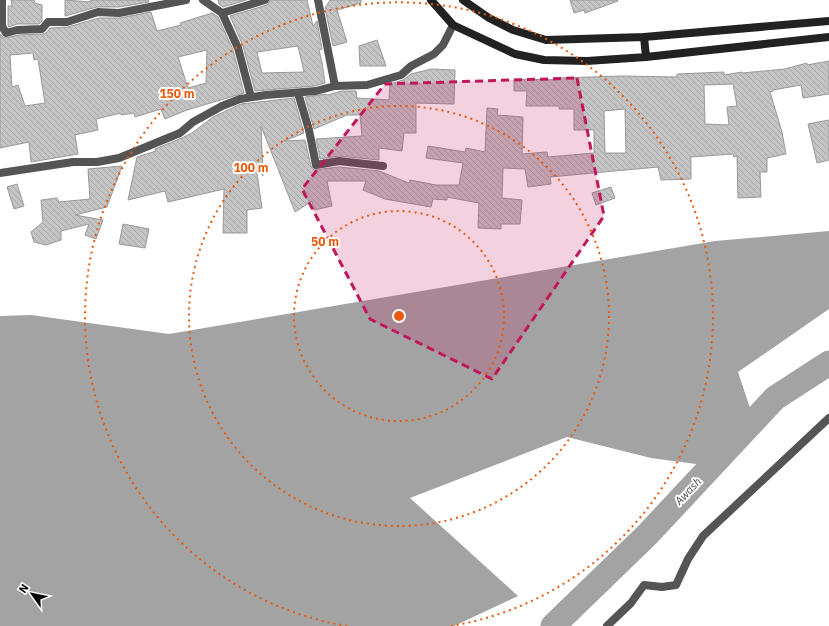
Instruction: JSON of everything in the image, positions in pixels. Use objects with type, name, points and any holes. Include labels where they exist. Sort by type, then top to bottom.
[{"type":"main road","points":[[431,0],[453,25],[515,54],[544,60],[587,61],[646,57],[829,37]]},
{"type":"main road","points":[[463,0],[489,18],[513,30],[546,40],[644,37],[829,21]]},
{"type":"main road","points":[[644,37],[646,57]]},
{"type":"street","points":[[2,0],[1,26],[6,33],[17,30],[42,29],[48,22],[67,22],[98,12],[118,12],[186,0]]},
{"type":"street","points":[[203,0],[222,13],[238,48],[251,97]]},
{"type":"street","points":[[222,13],[265,0]]},
{"type":"street","points":[[318,0],[335,86]]},
{"type":"street","points":[[0,173],[73,162],[97,162],[119,158],[180,133],[193,122],[222,106],[240,99],[266,94],[298,93],[316,91],[335,86],[367,84],[401,75],[410,66],[434,54],[443,45],[453,25]]},
{"type":"street","points":[[298,93],[310,130],[316,165],[338,161],[383,166]]},
{"type":"street","points":[[607,626],[631,603],[644,585],[662,587],[676,585],[688,559],[703,536],[829,418]]},
{"type":"highlighted area","points":[[577,78],[604,216],[492,379],[370,319],[302,189],[385,84]]},
{"type":"shaded area","points":[[829,231],[829,309],[738,372],[754,420],[711,466],[651,458],[567,437],[410,498],[518,596],[454,626],[0,626],[0,316],[31,315],[169,334],[715,241]]},
{"type":"building","points":[[11,0],[34,0],[35,3],[42,5],[42,21],[39,24],[17,24],[9,27],[8,6],[12,6]]},
{"type":"building","points":[[65,0],[91,2],[90,0],[148,0],[149,2],[119,7],[97,7],[65,16]]},
{"type":"building","points":[[218,0],[246,0],[223,7],[219,4]]},
{"type":"building","points":[[270,0],[307,0],[313,26],[317,21],[322,49],[319,50],[325,83],[315,86],[255,91],[243,46],[230,16],[267,5]],"holes":[[[298,46],[304,72],[262,73],[257,52]]]},
{"type":"building","points":[[330,0],[361,0],[361,3],[337,10],[347,42],[333,46],[325,8]]},
{"type":"building","points":[[570,0],[618,1],[585,13],[584,10],[574,13]]},
{"type":"building","points":[[151,12],[157,31],[181,25],[180,23],[212,13],[218,17],[233,50],[244,93],[187,110],[165,119],[161,109],[135,117],[134,113],[121,115],[121,113],[96,119],[98,130],[75,135],[78,154],[31,162],[29,142],[0,148],[0,34],[5,38],[18,35],[42,34],[46,33],[50,28],[68,27],[99,18],[120,18]],"holes":[[[207,50],[206,83],[188,88],[178,57]],[[33,53],[34,60],[38,59],[45,103],[25,106],[18,85],[12,87],[10,55]]]},
{"type":"building","points":[[377,40],[386,66],[360,66],[359,46]]},
{"type":"building","points":[[829,61],[829,94],[803,98],[801,85],[773,90],[770,92],[782,132],[786,154],[767,158],[767,172],[760,172],[761,197],[738,198],[737,156],[734,157],[733,154],[691,157],[691,179],[661,180],[658,167],[550,177],[551,184],[528,187],[525,169],[503,168],[502,198],[522,200],[520,224],[501,224],[501,229],[478,228],[479,203],[447,197],[447,200],[433,199],[431,207],[385,199],[363,190],[366,181],[327,181],[332,206],[314,210],[312,201],[295,212],[261,126],[263,176],[256,166],[262,208],[247,210],[247,233],[223,233],[224,189],[168,202],[165,191],[128,200],[137,157],[156,151],[155,149],[192,133],[213,117],[241,104],[294,98],[304,133],[284,141],[305,140],[311,166],[314,170],[339,167],[379,171],[409,183],[410,180],[436,185],[459,185],[463,163],[426,158],[428,146],[465,152],[466,148],[485,152],[487,108],[498,109],[497,115],[523,117],[522,154],[547,152],[548,157],[594,153],[594,130],[574,130],[574,109],[559,109],[559,106],[526,106],[527,91],[514,91],[514,79],[559,80],[559,78],[622,76],[677,77],[677,74],[724,72],[724,75],[742,72],[785,69],[807,63],[807,65]],"holes":[[[733,84],[737,106],[727,107],[729,125],[705,124],[704,85]],[[625,109],[626,153],[605,153],[604,111]]]},
{"type":"building","points":[[431,69],[455,70],[454,104],[416,103],[416,133],[404,133],[402,151],[379,148],[379,160],[339,156],[320,159],[316,139],[362,136],[360,115],[347,115],[314,129],[305,97],[327,95],[342,91],[356,91],[357,98],[389,100],[390,84],[403,80],[411,74]]},
{"type":"building","points":[[829,120],[829,160],[817,163],[808,124]]},
{"type":"building","points":[[122,166],[107,207],[75,215],[103,220],[96,239],[85,235],[89,224],[61,231],[61,240],[46,245],[34,242],[31,232],[43,222],[41,200],[57,198],[59,202],[90,199],[88,169]]},
{"type":"building","points":[[17,184],[24,206],[14,209],[7,187]]},
{"type":"building","points":[[611,187],[615,198],[596,205],[592,193]]},
{"type":"building","points":[[123,224],[149,229],[145,248],[119,244]]},
{"type":"waterway","name":"Awash","points":[[553,626],[647,535],[775,398],[829,363]]}]
